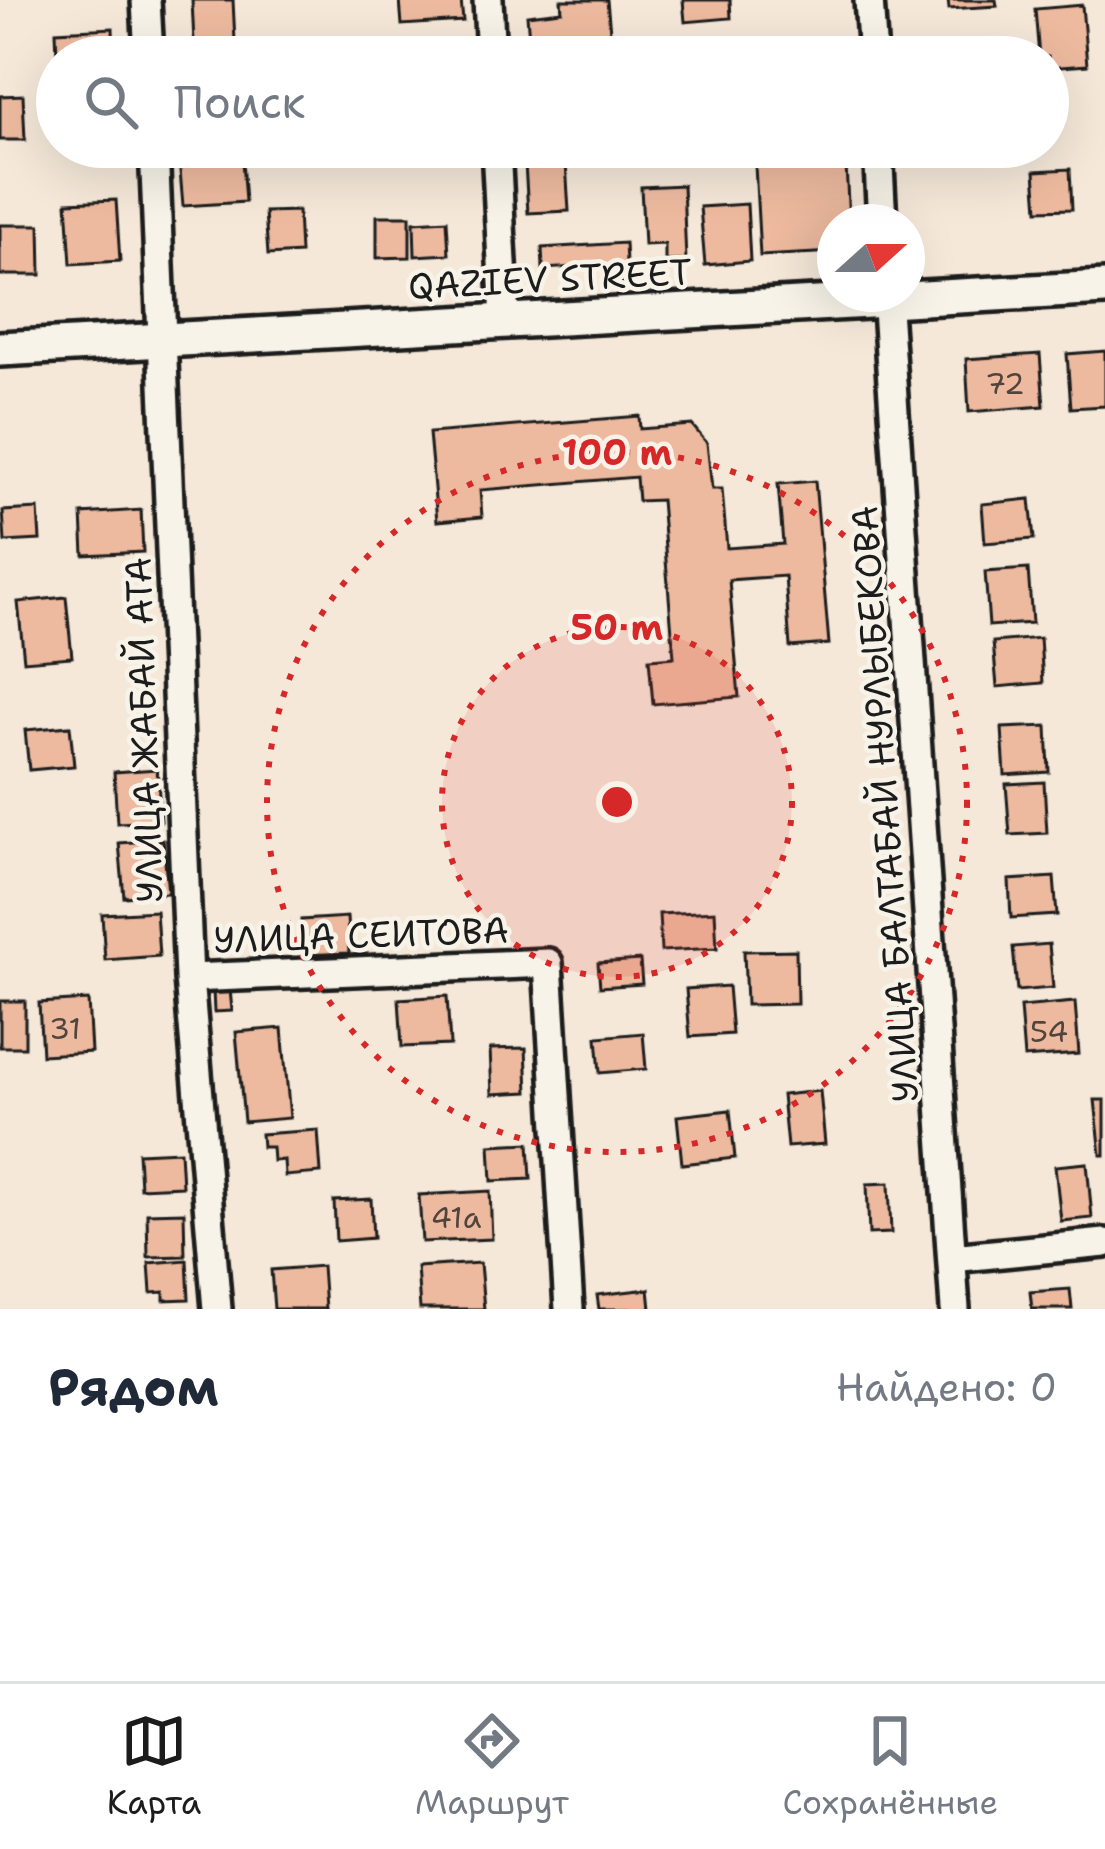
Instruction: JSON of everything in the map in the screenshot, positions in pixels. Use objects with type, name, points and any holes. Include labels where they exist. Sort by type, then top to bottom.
[{"type":"street","points":[[146,0],[148,36]]},
{"type":"street","points":[[488,0],[490,36]]},
{"type":"street","points":[[869,0],[872,36]]},
{"type":"street","name":"УЛИЦА ЖАБАЙ АТА","points":[[155,168],[189,978],[217,1309]]},
{"type":"street","points":[[497,168],[505,320]]},
{"type":"street","points":[[879,168],[881,204]]},
{"type":"street","name":"QAZIEV STREET","points":[[925,295],[1105,288]]},
{"type":"street","name":"QAZIEV STREET","points":[[0,349],[817,301]]},
{"type":"street","name":"УЛИЦА БАЛТАБАЙ НУРЛЫБЕКОВА","points":[[888,312],[955,1309]]},
{"type":"street","name":"УЛИЦА СЕИТОВА","points":[[189,978],[548,963],[569,1309]]},
{"type":"street","points":[[952,1258],[1105,1243]]},
{"type":"building","points":[[192,0],[233,0],[235,36],[194,36]]},
{"type":"building","points":[[400,0],[461,0],[463,21],[402,25]]},
{"type":"building","points":[[561,0],[607,0],[610,32],[529,36],[527,15],[562,11]]},
{"type":"building","points":[[683,0],[730,0],[731,18],[685,22]]},
{"type":"building","points":[[948,0],[996,0],[997,6],[949,9]]},
{"type":"building","points":[[1082,5],[1087,65],[1069,66],[1069,36],[1037,36],[1035,9]]},
{"type":"building","points":[[113,28],[113,36],[56,36],[56,31]]},
{"type":"building","points":[[23,95],[25,140],[0,140],[0,96]]},
{"type":"building","points":[[180,168],[243,168],[245,202],[183,206]]},
{"type":"building","points":[[525,168],[566,168],[569,211],[528,213]]},
{"type":"building","points":[[755,168],[846,168],[848,204],[817,204],[817,253],[760,256]]},
{"type":"building","points":[[1070,169],[1072,209],[1038,210],[1035,171]]},
{"type":"building","points":[[683,185],[686,261],[665,261],[665,244],[644,245],[641,187]]},
{"type":"building","points":[[116,200],[120,261],[71,264],[67,202]]},
{"type":"building","points":[[747,204],[750,261],[705,265],[700,207]]},
{"type":"building","points":[[298,211],[300,253],[268,255],[265,212]]},
{"type":"building","points":[[377,216],[410,216],[410,257],[377,258]]},
{"type":"building","points":[[447,220],[449,254],[415,256],[414,222]]},
{"type":"building","points":[[0,225],[40,225],[41,275],[0,275]]},
{"type":"building","points":[[625,243],[627,283],[612,284],[611,265],[543,269],[542,248]]},
{"type":"building","points":[[1105,351],[1105,406],[1071,408],[1067,354]]},
{"type":"building","points":[[1040,354],[1044,406],[969,412],[966,359]]},
{"type":"building","points":[[639,416],[640,429],[692,425],[707,443],[712,489],[722,489],[727,548],[783,544],[778,484],[815,481],[829,644],[790,647],[785,576],[729,580],[739,697],[653,704],[649,659],[674,657],[661,500],[638,501],[636,477],[480,490],[482,517],[437,521],[429,433]]},
{"type":"building","points":[[1030,499],[1034,539],[985,543],[982,504]]},
{"type":"building","points":[[38,509],[40,540],[5,542],[3,511]]},
{"type":"building","points":[[141,510],[143,552],[84,555],[82,514]]},
{"type":"building","points":[[1028,569],[1032,623],[989,626],[985,572]]},
{"type":"building","points":[[66,597],[72,657],[24,661],[18,602]]},
{"type":"building","points":[[1040,638],[1043,683],[997,687],[993,642]]},
{"type":"building","points":[[70,726],[74,766],[29,770],[25,730]]},
{"type":"building","points":[[1047,726],[1049,772],[1005,775],[1002,728]]},
{"type":"building","points":[[157,769],[161,821],[117,823],[114,772]]},
{"type":"building","points":[[1044,782],[1047,833],[1010,835],[1006,784]]},
{"type":"building","points":[[163,840],[168,893],[124,897],[119,843]]},
{"type":"building","points":[[1054,877],[1057,915],[1011,918],[1009,880]]},
{"type":"building","points":[[156,911],[159,956],[105,960],[102,914]]},
{"type":"building","points":[[715,911],[717,948],[661,951],[659,914]]},
{"type":"building","points":[[347,917],[349,953],[303,955],[301,920]]},
{"type":"building","points":[[1049,944],[1053,988],[1017,991],[1013,947]]},
{"type":"building","points":[[796,950],[797,1004],[746,1005],[744,951]]},
{"type":"building","points":[[640,960],[642,984],[600,987],[598,963]]},
{"type":"building","points":[[728,986],[732,1034],[690,1037],[686,989]]},
{"type":"building","points":[[230,989],[232,1011],[214,1012],[213,990]]},
{"type":"building","points":[[447,996],[450,1045],[402,1047],[399,999]]},
{"type":"building","points":[[88,1000],[91,1052],[42,1055],[39,1003]]},
{"type":"building","points":[[0,1001],[25,1001],[25,1047],[0,1047]]},
{"type":"building","points":[[1075,1002],[1079,1054],[1024,1058],[1020,1007]]},
{"type":"building","points":[[282,1028],[290,1118],[244,1122],[236,1032]]},
{"type":"building","points":[[643,1033],[646,1069],[600,1073],[597,1037]]},
{"type":"building","points":[[526,1048],[528,1092],[492,1094],[490,1049]]},
{"type":"building","points":[[820,1091],[825,1144],[787,1147],[782,1095]]},
{"type":"building","points":[[1095,1100],[1105,1100],[1105,1155],[1101,1155]]},
{"type":"building","points":[[730,1110],[735,1158],[682,1164],[677,1116]]},
{"type":"building","points":[[318,1130],[321,1173],[285,1176],[284,1160],[273,1161],[272,1147],[262,1147],[261,1134]]},
{"type":"building","points":[[529,1143],[531,1179],[492,1181],[490,1145]]},
{"type":"building","points":[[180,1151],[182,1186],[140,1188],[138,1153]]},
{"type":"building","points":[[1087,1163],[1092,1218],[1061,1221],[1055,1166]]},
{"type":"building","points":[[889,1183],[891,1233],[869,1234],[867,1184]]},
{"type":"building","points":[[490,1191],[492,1239],[422,1242],[419,1195]]},
{"type":"building","points":[[371,1199],[373,1238],[336,1241],[334,1201]]},
{"type":"building","points":[[184,1212],[185,1256],[148,1257],[147,1213]]},
{"type":"building","points":[[187,1260],[189,1299],[164,1300],[164,1292],[151,1293],[149,1263]]},
{"type":"building","points":[[480,1263],[484,1309],[420,1309],[417,1267]]},
{"type":"building","points":[[322,1266],[325,1309],[274,1309],[271,1270]]},
{"type":"building","points":[[649,1289],[651,1309],[599,1309],[597,1295]]},
{"type":"building","points":[[1070,1289],[1072,1309],[1032,1309],[1030,1292]]}]
